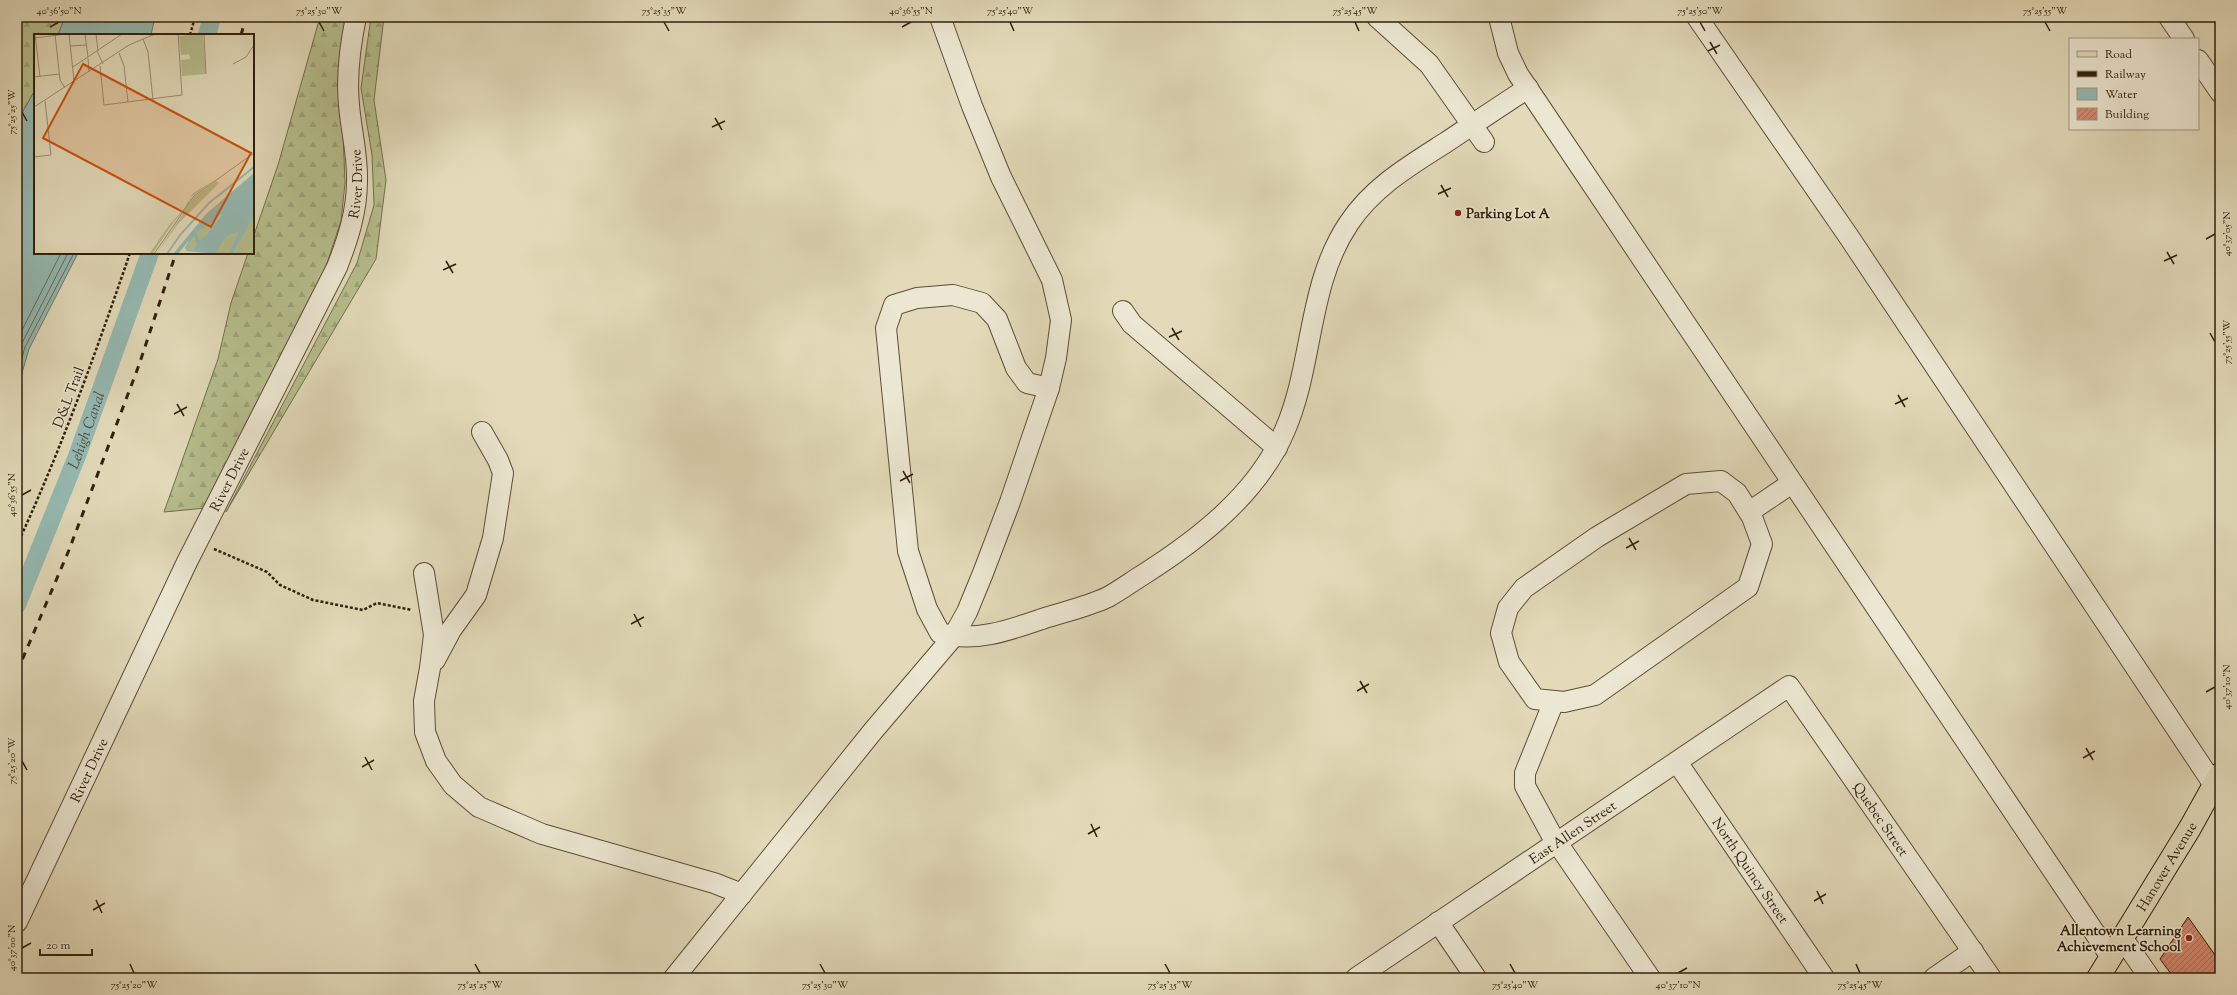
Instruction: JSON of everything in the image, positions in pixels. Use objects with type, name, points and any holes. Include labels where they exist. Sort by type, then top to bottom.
[{"type":"main road","name":"Hanover Avenue","points":[[2098,978],[2217,780]]},
{"type":"street","name":"River Drive","points":[[17,922],[196,542],[337,267],[350,230],[354,212],[357,180],[349,104],[349,61],[356,17]]},
{"type":"street","points":[[674,978],[873,730],[953,637],[967,612],[984,573],[1049,388],[1056,358],[1061,320],[1052,280],[1001,177],[972,106],[940,17]]},
{"type":"street","points":[[1377,17],[1429,64],[1484,142]]},
{"type":"street","points":[[1499,17],[1508,53],[1528,88],[1792,483],[2117,948],[2150,978]]},
{"type":"street","points":[[1697,17],[1849,237],[2217,780]]},
{"type":"street","points":[[2169,17],[2183,38]]},
{"type":"street","points":[[2199,61],[2220,92]]},
{"type":"street","points":[[1049,388],[1027,383],[1023,378],[1016,368],[997,320],[982,303],[953,295],[917,298],[894,305],[886,328],[908,551],[927,609],[940,633],[953,637],[1002,633],[1107,597],[1180,551],[1214,522],[1248,490],[1277,448],[1295,400],[1321,282],[1340,238],[1360,209],[1384,183],[1528,88]]},
{"type":"street","points":[[1123,311],[1132,324],[1277,448]]},
{"type":"street","points":[[430,668],[451,630],[476,595],[494,538],[503,473],[498,460],[482,432]]},
{"type":"street","points":[[1721,481],[1737,493],[1748,512],[1762,544],[1748,587],[1595,694],[1564,702],[1535,699],[1509,662],[1501,634],[1508,608],[1524,588],[1597,537],[1686,484],[1721,481]]},
{"type":"street","points":[[1748,512],[1792,483]]},
{"type":"street","points":[[424,573],[434,635],[424,701],[425,732],[436,761],[453,785],[479,807],[542,834],[714,883],[742,894]]},
{"type":"street","name":"East Allen Street","points":[[1356,978],[1789,686]]},
{"type":"street","name":"Quebec Street","points":[[1789,686],[1991,978]]},
{"type":"street","points":[[1554,701],[1525,773],[1525,786],[1557,842],[1650,978]]},
{"type":"street","name":"North Quincy Street","points":[[1677,762],[1824,978]]},
{"type":"street","points":[[1438,922],[1476,978]]},
{"type":"street","points":[[1934,978],[1973,951]]},
{"type":"path","points":[[190,34],[195,17]]},
{"type":"path","name":"D&L Trail","points":[[17,545],[39,497],[96,353],[130,254]]},
{"type":"path","points":[[196,542],[267,572],[280,585],[313,600],[363,610],[377,603],[395,606],[430,617]]},
{"type":"green space","points":[[17,17],[65,17],[58,34],[34,34],[34,92],[17,122]]},
{"type":"green space","points":[[320,17],[350,17],[343,133],[345,183],[341,221],[325,269],[206,508],[164,512],[218,359],[231,303],[248,254],[254,254],[254,235],[278,165]]},
{"type":"green space","points":[[371,17],[384,17],[374,100],[386,180],[376,259],[226,512],[357,263],[374,205],[372,155],[361,88]]},
{"type":"water","points":[[65,17],[155,17],[151,34],[58,34]]},
{"type":"water","points":[[34,92],[34,254],[77,254],[29,349],[17,390],[17,122]]},
{"type":"building","name":"Allentown Learning Achievement School","points":[[2188,917],[2220,962],[2220,978],[2174,978],[2160,959]]},
{"type":"waterway","name":"Lehigh Canal","points":[[207,34],[212,17]]},
{"type":"waterway","name":"Lehigh Canal","points":[[17,605],[77,456],[150,254]]},
{"type":"railway","points":[[241,34],[246,17]]},
{"type":"railway","points":[[17,672],[69,550],[139,365],[176,254]]},
{"type":"place","name":"Parking Lot A","points":[[1458,213]]},
{"type":"place","name":"Allentown Learning Achievement School","points":[[2189,938]]}]
